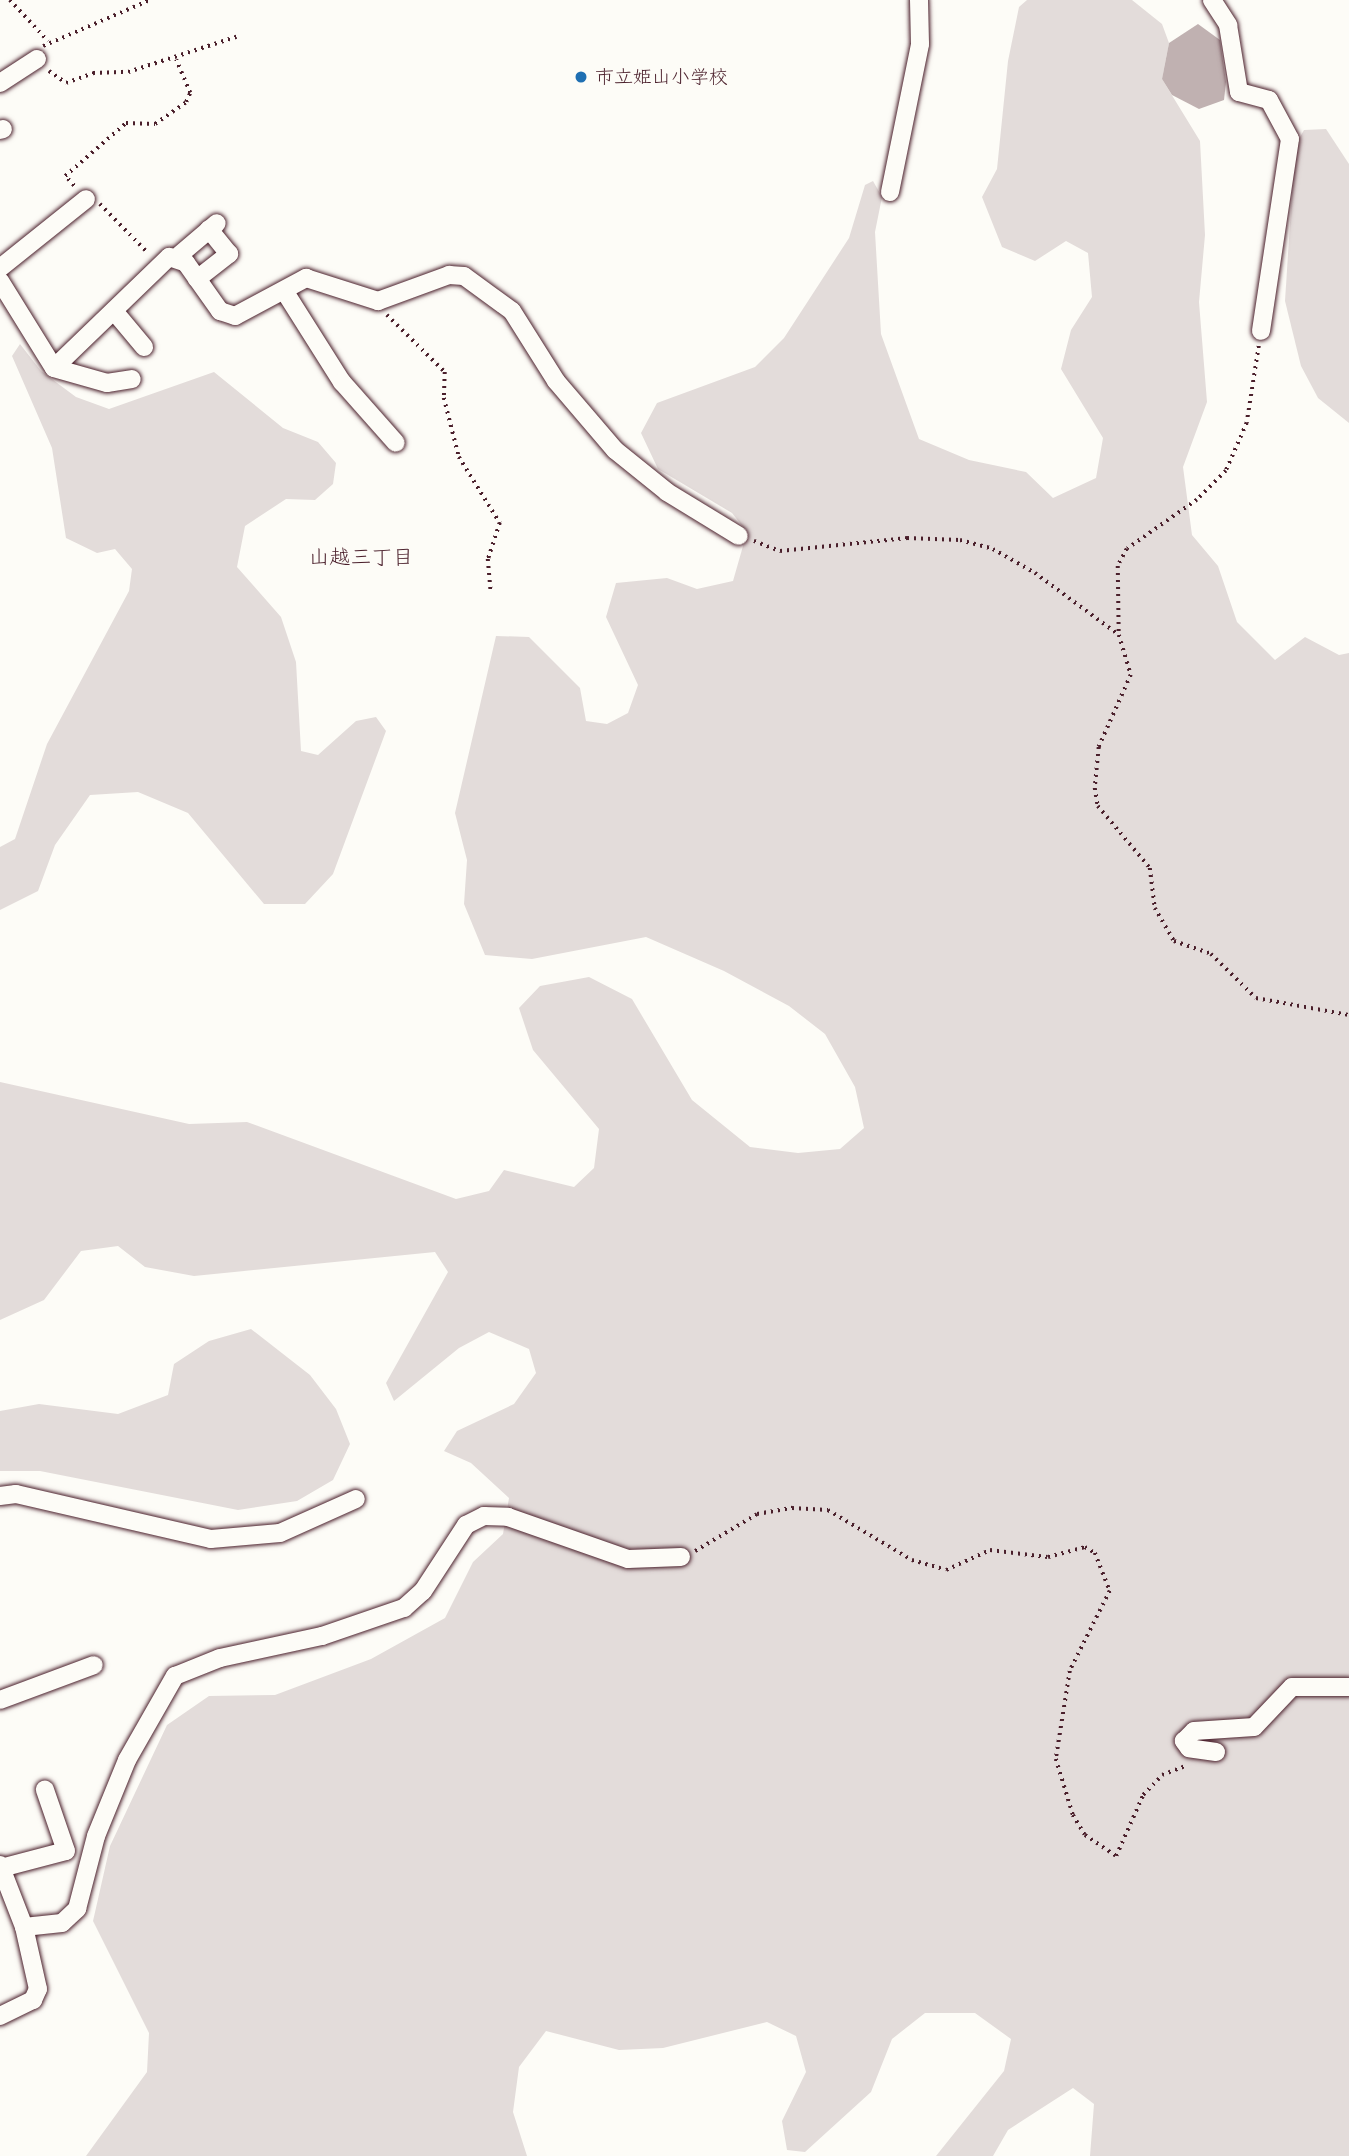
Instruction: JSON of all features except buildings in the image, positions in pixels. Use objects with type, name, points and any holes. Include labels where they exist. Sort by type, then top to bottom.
[{"type":"street","points":[[890,192],[920,44],[919,0]]},
{"type":"street","points":[[1212,0],[1228,25],[1239,92],[1269,100],[1290,139],[1261,331]]},
{"type":"street","points":[[0,83],[37,59]]},
{"type":"street","points":[[0,268],[86,199]]},
{"type":"street","points":[[54,368],[114,312],[156,267],[177,257],[213,226],[229,254],[197,279]]},
{"type":"street","points":[[177,257],[220,311],[235,316],[316,278],[378,302],[449,275],[479,282],[512,311],[556,381],[615,450],[667,492],[739,536]]},
{"type":"street","points":[[0,281],[54,368],[107,383],[132,379]]},
{"type":"street","points":[[285,292],[342,382],[396,443]]},
{"type":"street","points":[[114,312],[144,346]]},
{"type":"street","points":[[0,1496],[16,1494],[211,1539],[280,1533],[356,1499]]},
{"type":"street","points":[[24,1927],[62,1923],[77,1909],[96,1836],[127,1760],[159,1696],[186,1669],[404,1608],[423,1591],[466,1525],[484,1516],[508,1517],[628,1559],[681,1557]]},
{"type":"street","points":[[0,1700],[94,1665]]},
{"type":"street","points":[[1216,1752],[1189,1748],[1184,1741],[1194,1731],[1254,1727],[1292,1687],[1349,1687]]},
{"type":"street","points":[[0,2016],[33,2000],[38,1989],[24,1927],[1,1867],[66,1851],[44,1790]]},
{"type":"path","points":[[10,0],[48,41]]},
{"type":"path","points":[[150,0],[48,41],[37,59],[66,83],[176,60],[236,37]]},
{"type":"path","points":[[156,267],[128,229],[86,199],[65,176],[126,123],[155,124],[186,102],[190,93],[176,60]]},
{"type":"path","points":[[378,302],[445,372],[444,398],[459,457],[500,523],[488,559],[491,592]]},
{"type":"path","points":[[1261,331],[1247,423],[1226,471],[1197,500],[1127,549],[1118,566],[1119,635],[1131,675],[1100,747],[1095,788],[1098,806],[1150,868],[1162,925],[1174,941],[1211,954],[1256,998],[1349,1015]]},
{"type":"path","points":[[739,536],[780,551],[907,538],[993,548],[1119,635]]},
{"type":"path","points":[[681,1557],[720,1541],[757,1514],[792,1508],[828,1510],[912,1559],[946,1570],[990,1550],[1048,1557],[1086,1547],[1095,1553],[1110,1591],[1070,1671],[1056,1759],[1085,1835],[1116,1856],[1143,1796],[1161,1775],[1216,1752]]},
{"type":"shaded area","points":[[1027,0],[1132,0],[1162,24],[1169,43],[1162,79],[1200,141],[1205,235],[1199,302],[1207,402],[1183,467],[1192,535],[1218,566],[1237,622],[1275,660],[1305,637],[1339,655],[1349,653],[1349,2156],[1090,2156],[1094,2104],[1073,2088],[1008,2130],[993,2156],[936,2156],[1004,2071],[1011,2039],[975,2013],[925,2013],[892,2039],[871,2092],[805,2152],[787,2150],[782,2121],[806,2072],[796,2036],[767,2022],[663,2048],[619,2050],[546,2031],[519,2067],[513,2112],[527,2156],[86,2156],[147,2072],[149,2033],[93,1921],[110,1846],[167,1725],[209,1696],[275,1695],[371,1659],[445,1618],[473,1562],[503,1534],[509,1498],[471,1463],[444,1451],[457,1431],[514,1404],[536,1373],[529,1349],[489,1332],[459,1348],[394,1401],[386,1383],[448,1272],[435,1252],[194,1276],[145,1267],[118,1246],[81,1251],[44,1300],[0,1320],[0,1082],[189,1124],[247,1122],[456,1199],[489,1191],[504,1170],[574,1187],[594,1168],[599,1129],[533,1050],[519,1008],[540,986],[589,977],[632,999],[692,1100],[750,1147],[798,1153],[840,1149],[864,1128],[855,1087],[825,1034],[789,1006],[724,971],[646,937],[532,959],[485,955],[464,904],[467,860],[455,813],[496,636],[529,637],[580,688],[586,721],[607,724],[628,713],[638,685],[606,617],[616,583],[667,578],[697,589],[733,581],[747,532],[732,513],[658,469],[641,433],[657,403],[755,367],[784,338],[849,238],[865,185],[873,181],[882,197],[875,232],[881,334],[919,439],[969,460],[1026,472],[1053,498],[1096,478],[1103,438],[1061,369],[1071,330],[1092,297],[1088,253],[1066,241],[1035,261],[1002,247],[982,197],[997,169],[1008,61],[1019,7]]},
{"type":"shaded area","points":[[1198,24],[1220,40],[1226,82],[1224,100],[1199,109],[1172,95],[1162,79],[1169,43]]},
{"type":"shaded area","points":[[1326,129],[1349,164],[1349,423],[1318,398],[1301,366],[1285,301],[1295,146],[1304,130]]},
{"type":"shaded area","points":[[20,344],[41,371],[76,397],[109,409],[214,372],[283,428],[318,442],[336,463],[333,484],[315,500],[286,499],[245,526],[237,567],[281,617],[296,662],[301,751],[318,755],[356,721],[376,717],[386,731],[333,874],[305,904],[264,904],[188,813],[138,792],[90,795],[55,845],[38,891],[0,910],[0,847],[15,839],[47,744],[129,591],[132,569],[115,549],[97,553],[66,538],[52,448],[12,356]]},
{"type":"shaded area","points":[[251,1329],[310,1375],[336,1409],[350,1444],[333,1480],[297,1501],[238,1510],[40,1471],[0,1471],[0,1411],[39,1404],[118,1414],[168,1395],[174,1364],[209,1341]]},
{"type":"place","name":"市立姫山小学校","points":[[581,77]]},
{"type":"district","name":"山越三丁目","points":[[361,557]]}]
